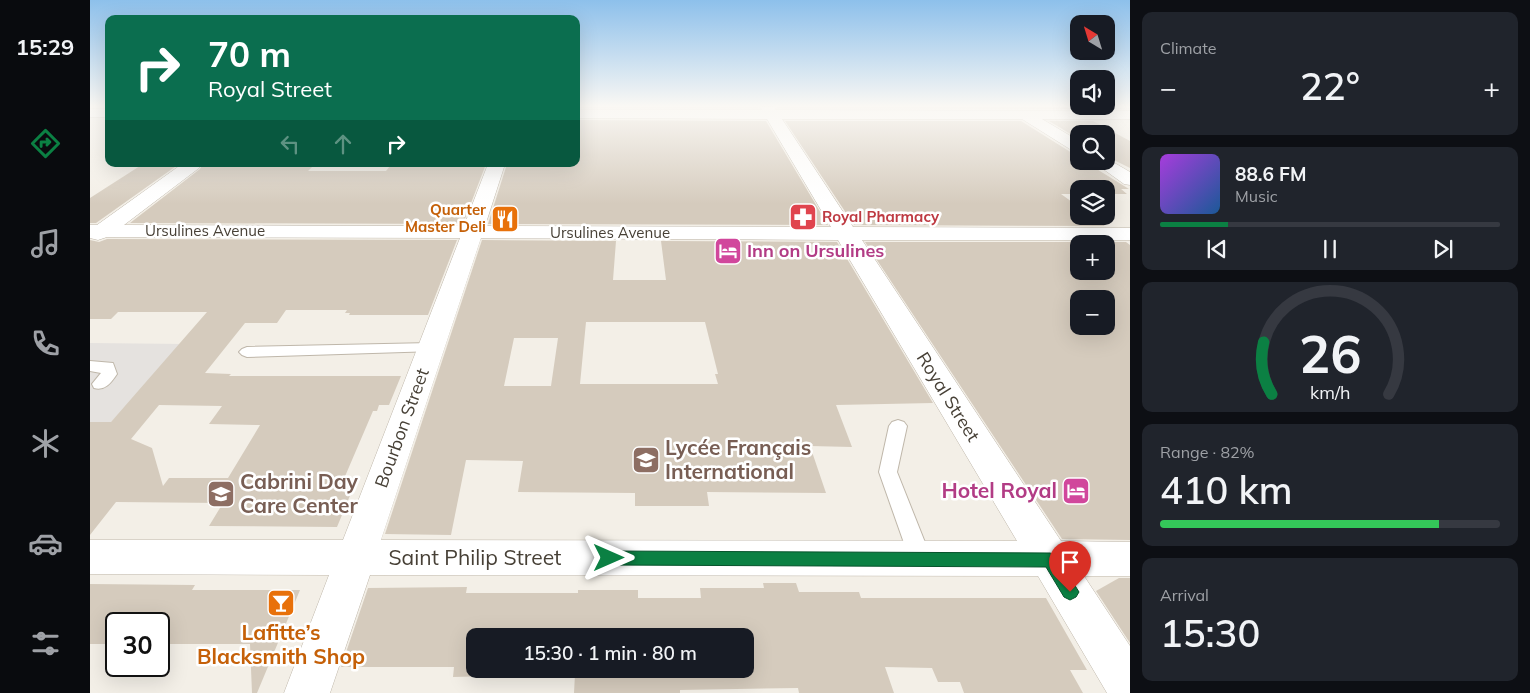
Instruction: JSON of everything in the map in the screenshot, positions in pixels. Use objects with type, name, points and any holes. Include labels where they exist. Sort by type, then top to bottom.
[{"type":"street","name":"Royal Street","points":[[787,139],[1130,688]]},
{"type":"street","points":[[94,234],[189,167]]},
{"type":"street","name":"Bourbon Street","points":[[307,693],[496,167]]},
{"type":"street","points":[[1114,170],[1130,180]]},
{"type":"street","name":"Ursulines Avenue","points":[[94,234],[472,232],[1130,234]]},
{"type":"street","name":"Saint Philip Street","points":[[90,557],[1130,559]]},
{"type":"lane","points":[[247,352],[431,348]]},
{"type":"lane","points":[[90,366],[107,367],[109,374],[100,384]]},
{"type":"lane","points":[[898,426],[888,472],[921,560]]},
{"type":"shaded area","points":[[90,343],[185,344],[111,422],[90,422]]},
{"type":"building","points":[[580,139],[777,139],[828,225],[488,224],[506,167],[580,167]]},
{"type":"building","points":[[797,139],[1050,139],[1070,152],[1070,170],[1098,170],[1114,180],[1070,180],[1070,194],[1061,194],[1070,200],[1070,225],[1105,226],[854,225]]},
{"type":"building","points":[[1115,139],[1130,141],[1130,168],[1115,160]]},
{"type":"building","points":[[138,167],[175,167],[96,223],[90,223],[90,198]]},
{"type":"building","points":[[201,167],[312,167],[308,171],[386,171],[389,167],[485,167],[463,224],[130,223]]},
{"type":"building","points":[[1115,180],[1129,189],[1121,189],[1127,194],[1115,194]]},
{"type":"building","points":[[107,239],[457,240],[428,315],[349,315],[350,313],[345,313],[347,310],[286,310],[277,323],[245,323],[205,373],[231,374],[229,376],[401,376],[389,405],[379,405],[377,411],[373,411],[343,481],[356,481],[337,527],[209,526],[223,503],[116,502],[90,535],[90,422],[111,422],[207,312],[118,312],[111,319],[90,319],[90,240],[99,242]],"holes":[[[159,405],[222,406],[209,424],[260,425],[228,478],[169,478],[163,486],[152,448],[131,439]]]},
{"type":"building","points":[[482,240],[616,241],[613,280],[666,280],[661,241],[837,242],[933,403],[836,405],[852,447],[810,446],[826,493],[707,492],[709,506],[635,506],[635,493],[518,492],[523,461],[466,460],[451,535],[385,534]],"holes":[[[586,322],[705,322],[718,374],[715,374],[718,384],[580,384]],[[514,338],[558,338],[551,386],[504,386]]]},
{"type":"building","points":[[865,242],[1070,242],[1070,280],[1115,280],[1115,242],[1126,242],[1130,245],[1130,540],[1062,539]]},
{"type":"building","points":[[1119,578],[1130,578],[1130,643],[1096,591]]},
{"type":"building","points":[[763,583],[796,583],[799,592],[859,592],[861,598],[1046,598],[1087,670],[1070,670],[1083,693],[964,693],[960,682],[938,682],[932,668],[885,667],[894,693],[799,693],[798,688],[680,690],[680,693],[574,693],[575,678],[754,678],[754,628],[466,628],[466,677],[453,677],[454,667],[341,667],[368,588],[467,587],[466,593],[578,593],[578,590],[638,590],[638,598],[701,598],[700,588],[764,588]]},
{"type":"building","points":[[90,584],[195,585],[192,590],[300,590],[257,693],[252,693],[250,644],[170,644],[170,612],[105,612],[105,644],[90,644]]},
{"type":"place","name":"Royal Pharmacy","points":[[803,217]]},
{"type":"place","name":"Quarter Master Deli","points":[[505,219]]},
{"type":"place","name":"Inn on Ursulines","points":[[728,251]]},
{"type":"place","name":"Lycée Français International","points":[[646,460]]},
{"type":"place","name":"Hotel Royal","points":[[1076,491]]},
{"type":"place","name":"Cabrini Day Care Center","points":[[221,494]]},
{"type":"place","name":"Lafitte’s Blacksmith Shop","points":[[281,603]]},
{"type":"route","points":[[609,558],[1050,560],[1070,592]]}]
